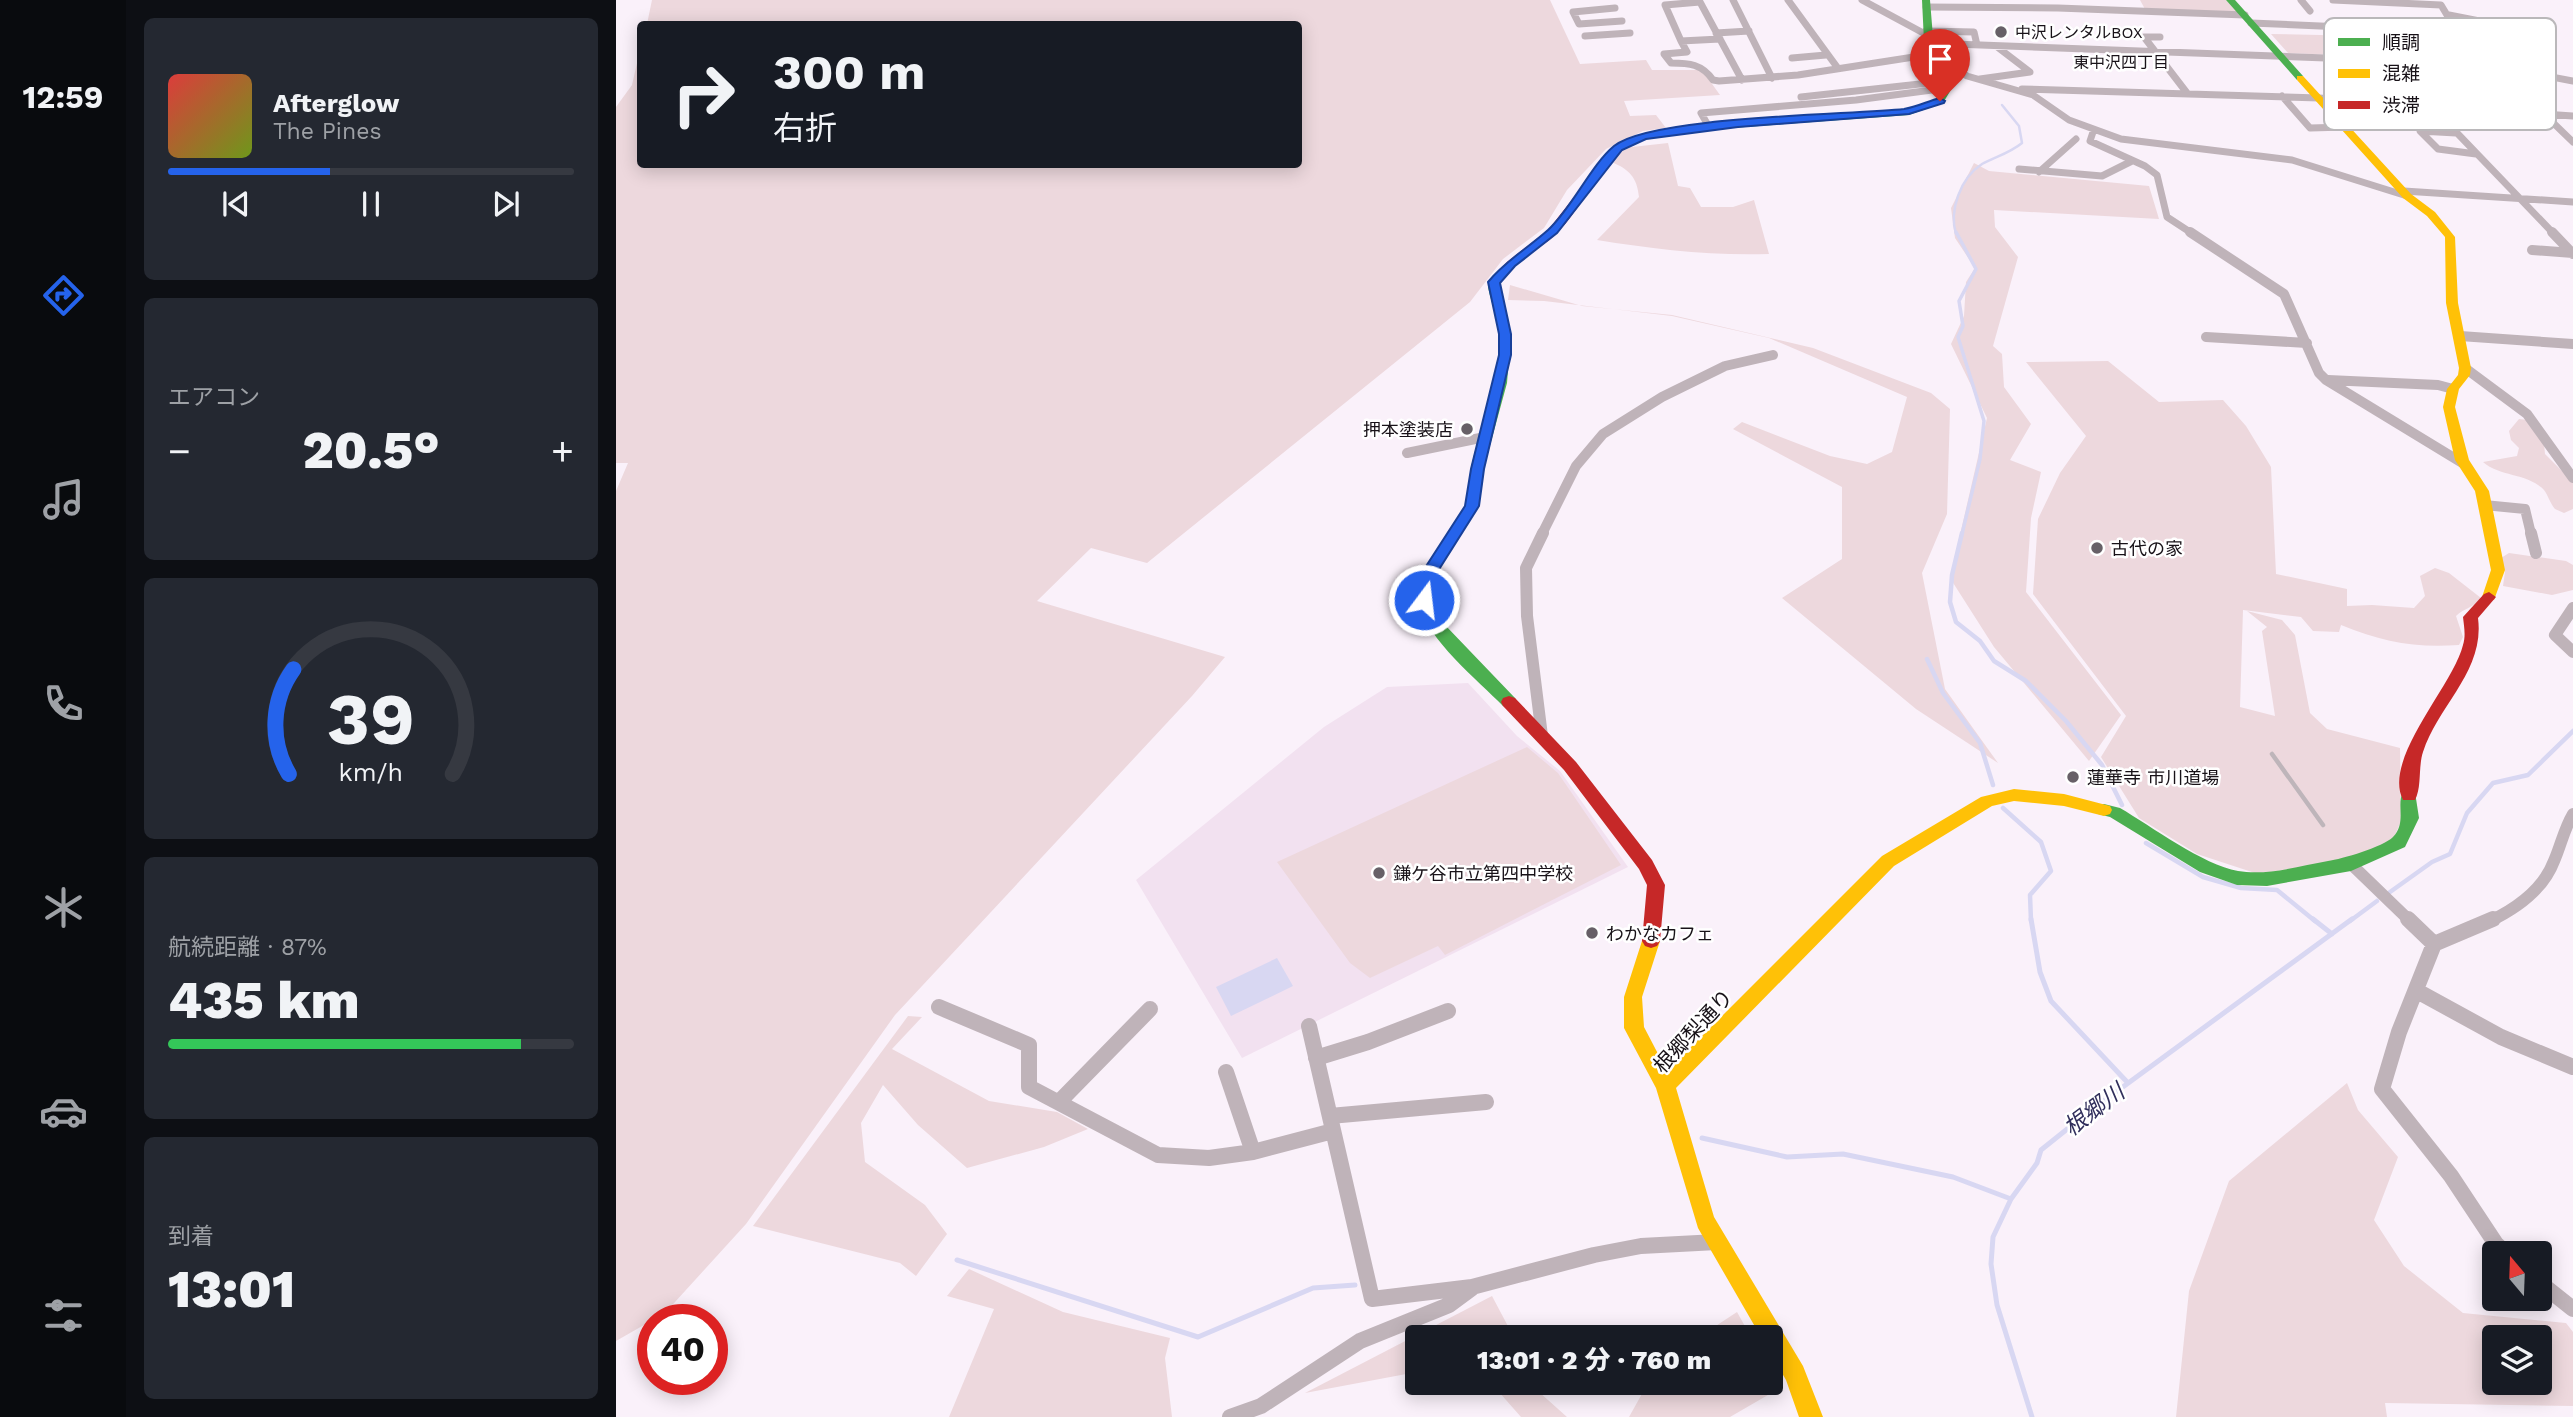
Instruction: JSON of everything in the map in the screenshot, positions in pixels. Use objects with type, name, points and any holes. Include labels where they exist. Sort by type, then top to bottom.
[{"type":"street","points":[[1586,36],[1631,36],[1611,0]]},
{"type":"street","points":[[1733,0],[1772,78]]},
{"type":"street","points":[[1788,0],[1837,67]]},
{"type":"street","points":[[1861,0],[1927,40],[1938,56],[1960,72],[2033,95],[2069,120],[2094,130],[2138,142],[2306,163],[2369,186],[2405,194],[2573,202]]},
{"type":"street","points":[[2230,0],[2324,103]]},
{"type":"street","points":[[2301,0],[2310,11]]},
{"type":"street","points":[[2333,0],[2441,5],[2451,18]]},
{"type":"street","points":[[1742,80],[1699,1],[1668,2],[1665,5],[1687,52],[1664,54],[1671,64],[1696,63],[1707,71],[1713,80],[1719,81],[1742,80],[1772,78],[1837,67],[1927,40],[1974,33],[1977,45]]},
{"type":"street","points":[[1945,85],[1930,62],[1926,4],[2020,4],[2324,24]]},
{"type":"street","points":[[1615,8],[1573,12],[1579,24],[1622,21]]},
{"type":"street","points":[[2449,15],[2464,18]]},
{"type":"street","points":[[1681,41],[1749,31]]},
{"type":"street","points":[[2160,37],[2144,37],[2187,93]]},
{"type":"street","points":[[1927,40],[1996,46],[2324,57]]},
{"type":"street","points":[[1976,79],[2030,72],[1996,46]]},
{"type":"street","points":[[1791,58],[1826,55]]},
{"type":"street","points":[[1793,98],[1945,85]]},
{"type":"street","points":[[1665,1086],[1634,1028],[1633,997],[1653,933],[1656,885],[1646,865],[1609,815],[1542,736],[1435,625],[1424,600],[1424,587],[1430,571],[1472,506],[1505,355],[1505,334],[1494,282],[1511,264],[1553,231],[1618,148],[1644,136],[1709,127],[1919,110],[1940,101],[1945,85]]},
{"type":"street","points":[[2012,89],[2324,97]]},
{"type":"street","points":[[2282,96],[2310,128],[2324,128]]},
{"type":"street","points":[[2556,126],[2573,142]]},
{"type":"street","points":[[2090,141],[2094,130]]},
{"type":"street","points":[[2326,380],[2438,385],[2453,389],[2464,375],[2465,368],[2452,303],[2450,237],[2431,214],[2405,194],[2349,130]]},
{"type":"street","points":[[2476,154],[2438,149],[2420,131],[2456,132],[2573,254]]},
{"type":"street","points":[[2061,137],[2090,141],[2157,174],[2167,217],[2284,294],[2319,373],[2326,380],[2464,464]]},
{"type":"street","points":[[2039,172],[2076,139]]},
{"type":"street","points":[[2019,169],[2102,176],[2132,161]]},
{"type":"street","points":[[2532,250],[2573,254]]},
{"type":"street","points":[[2460,336],[2573,344]]},
{"type":"street","points":[[2206,337],[2306,343]]},
{"type":"street","points":[[1542,736],[1527,616],[1526,568],[1576,466],[1603,434],[1662,397],[1724,366],[1773,355]]},
{"type":"street","points":[[2465,368],[2526,414],[2573,478]]},
{"type":"street","name":"根郷梨通り","points":[[1811,1417],[1795,1374],[1705,1221],[1665,1086],[1888,861],[1993,799],[2014,795],[2064,800],[2114,812],[2206,867],[2237,878],[2266,879],[2351,864],[2399,842],[2411,818],[2408,780],[2411,759],[2430,719],[2465,662],[2472,641],[2470,617],[2490,596],[2498,570],[2482,491],[2464,464],[2449,407],[2453,389]]},
{"type":"street","points":[[1406,453],[1485,437]]},
{"type":"street","points":[[2484,505],[2525,509],[2536,553]]},
{"type":"street","points":[[2573,608],[2555,635],[2573,652]]},
{"type":"street","points":[[2495,1241],[2451,1176],[2382,1089],[2399,1032],[2434,944],[2518,907],[2540,889],[2560,847],[2562,830],[2573,814]]},
{"type":"street","points":[[2351,864],[2434,944]]},
{"type":"street","points":[[2417,991],[2501,1037],[2573,1067]]},
{"type":"street","points":[[939,1007],[1029,1045],[1029,1087],[1158,1155],[1209,1158],[1253,1152],[1332,1123],[1486,1102]]},
{"type":"street","points":[[1059,1102],[1150,1009]]},
{"type":"street","points":[[1316,1058],[1448,1011]]},
{"type":"street","points":[[1308,1026],[1372,1299],[1472,1287],[1594,1255],[1641,1247],[1717,1242]]},
{"type":"street","points":[[1226,1072],[1253,1152]]},
{"type":"street","points":[[1230,1417],[1261,1406],[1360,1341],[1449,1305],[1472,1287]]},
{"type":"street","points":[[2552,1292],[2573,1309]]},
{"type":"shaded area","points":[[652,0],[1550,0],[1580,64],[1646,60],[1652,70],[1702,70],[1720,95],[1624,101],[1630,116],[1656,115],[1666,128],[1643,131],[1606,149],[1567,190],[1544,228],[1503,259],[1470,302],[1147,563],[1091,548],[1037,601],[1225,657],[1192,696],[895,1015],[746,1224],[673,1304],[637,1304],[637,1329],[616,1341],[616,491],[628,463],[616,463],[616,107],[632,85],[637,63],[637,168],[1302,168],[1302,21],[648,21]]},
{"type":"shaded area","points":[[2140,0],[2226,0],[2239,14],[2146,11]]},
{"type":"shaded area","points":[[2271,34],[2324,35],[2324,54],[2288,53]]},
{"type":"shaded area","points":[[1668,143],[1678,186],[1690,188],[1701,207],[1733,207],[1754,200],[1769,254],[1682,251],[1597,240],[1639,197],[1631,175],[1611,162],[1623,148]]},
{"type":"shaded area","points":[[1974,163],[1989,171],[2149,186],[2159,219],[1994,210],[1995,227],[2018,257],[1993,346],[2002,354],[2004,387],[2031,424],[2010,460],[2041,472],[2031,518],[2026,592],[2121,715],[2089,761],[1994,647],[1950,578],[1987,418],[1951,344],[1964,316],[1966,282],[1975,268],[1955,238],[1951,208]]},
{"type":"shaded area","points":[[1510,285],[1579,305],[1508,300]]},
{"type":"shaded area","points":[[1614,309],[1672,315],[1813,348],[1931,393],[1950,409],[1947,514],[1922,573],[1945,689],[1998,763],[1916,709],[1782,598],[1842,559],[1842,487],[1733,429],[1742,422],[1830,456],[1867,464],[1892,452],[1907,397],[1769,338],[1672,316]]},
{"type":"shaded area","points":[[2108,361],[2159,402],[2223,400],[2246,426],[2271,467],[2276,574],[2347,589],[2347,606],[2414,608],[2425,596],[2420,576],[2435,568],[2449,573],[2481,598],[2456,616],[2463,637],[2459,645],[2427,646],[2399,642],[2371,636],[2341,625],[2339,632],[2313,631],[2301,617],[2243,610],[2240,707],[2275,716],[2262,631],[2267,627],[2247,611],[2282,620],[2295,635],[2310,713],[2327,729],[2400,748],[2401,821],[2393,840],[2356,859],[2258,874],[2197,854],[2139,818],[2101,757],[2126,716],[2033,594],[2038,519],[2060,473],[2086,436],[2026,362]]},
{"type":"shaded area","points":[[2519,419],[2528,420],[2544,444],[2545,454],[2573,482],[2573,509],[2564,513],[2555,509],[2544,490],[2537,485],[2483,462],[2517,456],[2519,448],[2511,440],[2509,431]]},
{"type":"shaded area","points":[[2509,553],[2566,561],[2573,565],[2573,590],[2552,595],[2503,586],[2505,572],[2501,558]]},
{"type":"shaded area","name":"鎌ケ谷市立第四中学校","points":[[1468,683],[1517,736],[1560,771],[1628,867],[1242,1058],[1136,880],[1324,727],[1387,687]]},
{"type":"shaded area","points":[[1527,747],[1558,773],[1621,865],[1445,955],[1438,946],[1370,978],[1350,963],[1277,862]]},
{"type":"shaded area","points":[[908,1016],[922,1017],[892,1049],[989,1101],[1057,1112],[1088,1129],[1044,1147],[967,1168],[918,1125],[883,1085],[861,1123],[865,1162],[925,1205],[947,1234],[916,1276],[900,1263],[753,1226]]},
{"type":"shaded area","points":[[2347,1083],[2358,1110],[2398,1157],[2374,1220],[2404,1266],[2463,1313],[2566,1323],[2573,1332],[2573,1406],[2385,1403],[2387,1417],[2176,1417],[2189,1291],[2229,1181]]},
{"type":"shaded area","points":[[969,1269],[1063,1312],[1170,1338],[1165,1358],[1172,1417],[949,1417],[994,1309],[947,1296]]},
{"type":"shaded area","points":[[1492,1296],[1507,1325],[1436,1325]]},
{"type":"shaded area","points":[[1737,1312],[1744,1325],[1717,1325]]},
{"type":"shaded area","points":[[1405,1341],[1405,1374],[1305,1393]]},
{"type":"shaded area","points":[[1502,1395],[1542,1395],[1567,1417],[1521,1417]]},
{"type":"shaded area","points":[[1641,1395],[1768,1395],[1730,1417],[1629,1417]]},
{"type":"water","points":[[1277,958],[1293,986],[1231,1016],[1216,987]]},
{"type":"waterway","points":[[1956,234],[1955,205],[1962,186],[1982,164],[2022,143],[2019,126],[2002,105]]},
{"type":"waterway","points":[[1956,232],[1976,269],[1959,301],[1963,326],[1958,337],[1984,421],[1980,459],[1962,534]]},
{"type":"waterway","points":[[1962,533],[1952,575],[1950,602],[1956,622],[1980,641],[1994,661],[2026,681],[2066,721],[2102,765],[2122,805]]},
{"type":"waterway","points":[[1927,659],[1943,693],[1980,743],[1993,785]]},
{"type":"waterway","name":"根郷川","points":[[2390,892],[2432,862],[2450,854],[2467,813],[2493,783],[2528,775],[2573,731]]},
{"type":"waterway","points":[[2003,808],[2041,842],[2051,871],[2030,895],[2031,921]]},
{"type":"waterway","points":[[2146,843],[2203,877],[2241,888],[2277,890],[2315,921]]},
{"type":"waterway","name":"根郷川","points":[[2350,921],[2377,901]]},
{"type":"waterway","points":[[2031,919],[2040,972],[2051,1001],[2128,1083]]},
{"type":"waterway","points":[[2313,919],[2332,934]]},
{"type":"waterway","name":"根郷川","points":[[2332,934],[2352,919]]},
{"type":"waterway","name":"根郷川","points":[[2011,1199],[2037,1163],[2041,1150],[2332,934]]},
{"type":"waterway","points":[[1702,1138],[1787,1157],[1843,1154],[1953,1177],[2011,1199]]},
{"type":"waterway","name":"根郷川","points":[[2011,1199],[1993,1237],[1991,1264],[1997,1305],[2032,1417]]},
{"type":"waterway","points":[[957,1260],[1198,1337],[1313,1288],[1355,1285]]},
{"type":"railway","points":[[2272,754],[2323,825]]},
{"type":"traffic: fast","points":[[1718,126],[1909,112],[1940,101],[1947,88],[1930,62],[1926,0]]},
{"type":"traffic: fast","points":[[2230,0],[2300,78]]},
{"type":"traffic: fast","points":[[1494,287],[1505,333],[1501,383],[1478,464],[1472,506],[1434,565],[1426,591],[1427,605],[1439,628],[1509,702]]},
{"type":"traffic: fast","points":[[2104,810],[2114,812],[2206,867],[2237,878],[2267,879],[2351,864],[2399,842],[2411,818],[2409,796]]},
{"type":"traffic: slow","points":[[2300,78],[2324,104]]},
{"type":"traffic: slow","points":[[2347,130],[2407,196],[2431,214],[2450,237],[2452,303],[2465,368],[2464,375],[2453,389],[2449,407],[2462,460],[2482,491],[2498,570],[2489,597]]},
{"type":"traffic: slow","points":[[1665,1086],[1888,861],[1987,801],[2014,795],[2064,800],[2104,810]]},
{"type":"traffic: slow","points":[[1651,941],[1633,997],[1634,1028],[1665,1086],[1705,1221],[1795,1374],[1811,1417]]},
{"type":"traffic: jam","points":[[1494,287],[1494,282],[1511,264],[1553,231],[1618,148],[1635,139],[1718,126]]},
{"type":"traffic: jam","points":[[2409,796],[2410,773],[2415,752],[2423,733],[2464,664],[2472,641],[2470,617],[2489,597]]},
{"type":"traffic: jam","points":[[1509,702],[1570,766],[1646,865],[1656,885],[1651,941]]},
{"type":"place","name":"中沢レンタルBOX","points":[[2001,32]]},
{"type":"place","name":"押本塗装店","points":[[1467,429]]},
{"type":"place","name":"古代の家","points":[[2097,548]]},
{"type":"place","name":"蓮華寺 市川道場","points":[[2073,777]]},
{"type":"place","name":"鎌ケ谷市立第四中学校","points":[[1379,873]]},
{"type":"place","name":"わかなカフェ","points":[[1592,933]]},
{"type":"district","name":"東中沢四丁目","points":[[2121,62]]},
{"type":"route","points":[[1424,600],[1424,587],[1430,571],[1472,506],[1478,469],[1502,371],[1505,334],[1494,282],[1511,264],[1553,231],[1618,148],[1644,136],[1667,132],[1919,110],[1940,101]]}]
